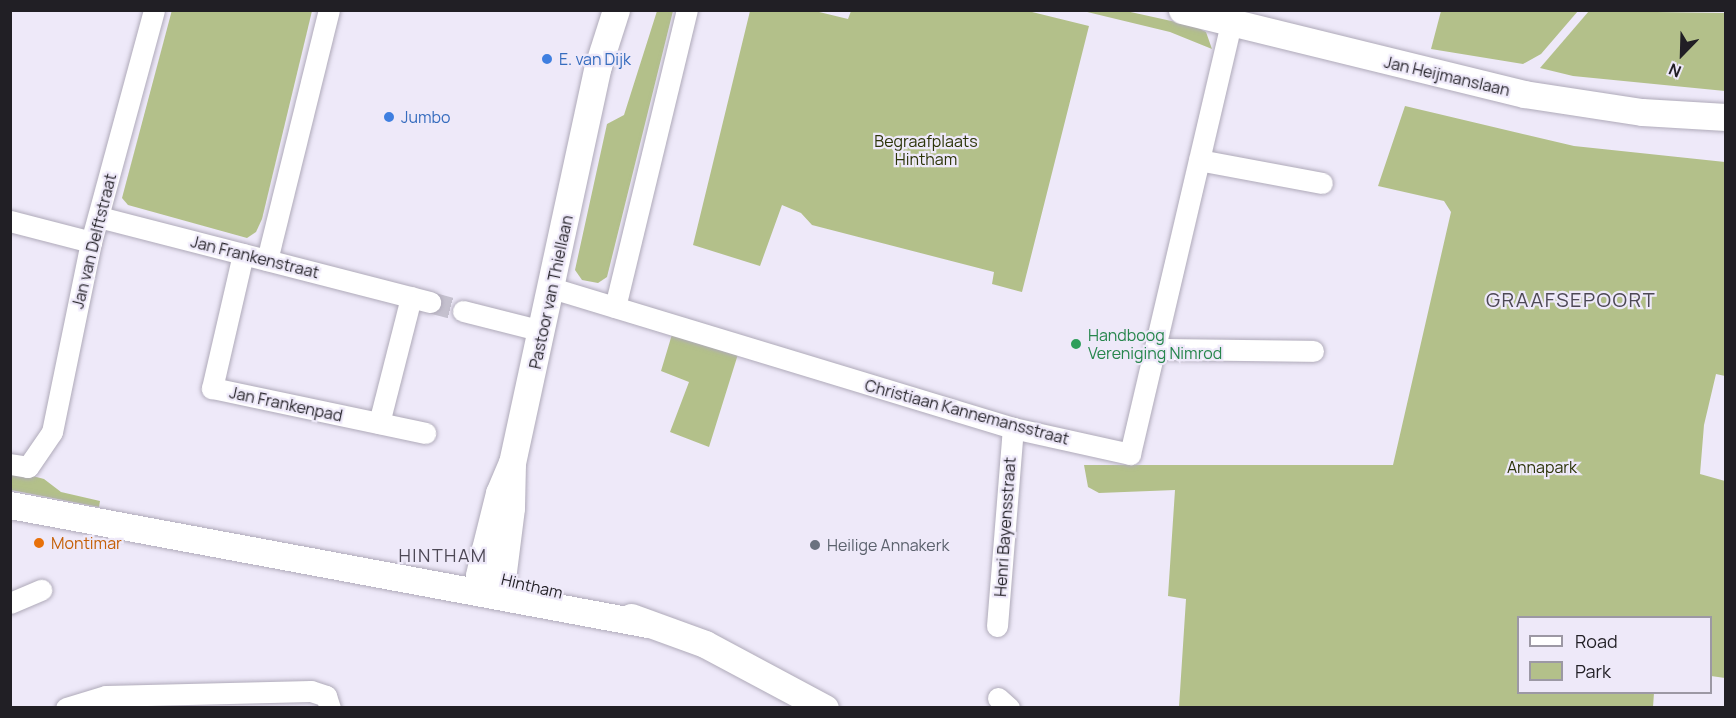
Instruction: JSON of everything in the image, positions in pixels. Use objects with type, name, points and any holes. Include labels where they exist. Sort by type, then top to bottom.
[{"type":"street","name":"Jan van Delftstraat","points":[[19,466],[52,432],[91,242],[154,10]]},
{"type":"street","points":[[267,260],[329,10]]},
{"type":"street","name":"Pastoor van Thiellaan","points":[[489,582],[499,493],[512,464],[589,121],[598,66],[616,10]]},
{"type":"street","name":"Pastoor van Thiellaan","points":[[589,121],[635,10]]},
{"type":"street","points":[[615,307],[687,10]]},
{"type":"street","name":"Jan Heijmanslaan","points":[[1182,10],[1524,94],[1642,112],[1721,117]]},
{"type":"street","name":"Christiaan Kannemansstraat","points":[[552,288],[1013,428],[1130,454],[1231,22]]},
{"type":"street","points":[[1199,160],[1322,183]]},
{"type":"street","name":"Jan Frankenstraat","points":[[99,217],[421,300],[379,423]]},
{"type":"street","points":[[10,221],[91,242]]},
{"type":"street","name":"Jan Frankenpad","points":[[243,254],[212,388],[425,433]]},
{"type":"street","points":[[463,311],[542,331]]},
{"type":"street","points":[[1155,349],[1313,351]]},
{"type":"street","name":"Henri Bayensstraat","points":[[997,626],[1013,428]]},
{"type":"street","name":"Hintham","points":[[14,507],[304,557],[343,570],[489,582],[648,624],[705,644],[825,708]]},
{"type":"street","points":[[10,603],[41,590]]},
{"type":"street","points":[[66,708],[106,696],[311,691],[328,702]]},
{"type":"green space","points":[[172,10],[312,11],[262,219],[256,232],[247,238],[128,205],[122,198]]},
{"type":"green space","points":[[1441,10],[1578,11],[1541,54],[1523,64],[1431,49]]},
{"type":"green space","points":[[657,11],[673,11],[607,277],[598,283],[582,280],[575,270],[607,124],[624,115]]},
{"type":"green space","name":"Begraafplaats Hintham","points":[[750,11],[815,11],[848,19],[851,11],[1028,11],[1089,26],[1022,292],[992,284],[994,272],[812,225],[801,213],[782,205],[760,266],[693,245]]},
{"type":"green space","points":[[1083,11],[1126,11],[1194,26],[1206,32],[1212,49],[1170,32]]},
{"type":"green space","points":[[1589,11],[1725,13],[1725,91],[1573,76],[1540,68]]},
{"type":"green space","name":"Annapark","points":[[1405,106],[1574,146],[1725,162],[1725,376],[1716,374],[1704,425],[1700,474],[1725,481],[1725,678],[1712,676],[1712,616],[1517,616],[1517,694],[1654,694],[1653,707],[1179,707],[1186,599],[1168,596],[1175,490],[1099,493],[1088,487],[1084,465],[1393,465],[1451,212],[1444,201],[1378,186]]},
{"type":"green space","points":[[673,331],[739,351],[709,447],[670,432],[689,382],[661,371]]},
{"type":"green space","points":[[10,470],[44,479],[61,492],[100,501],[99,507],[11,490]]},
{"type":"tunnel","points":[[430,302],[463,311]]},
{"type":"place","name":"E. van Dijk","points":[[547,59]]},
{"type":"place","name":"Jumbo","points":[[389,117]]},
{"type":"place","name":"Handboog Vereniging Nimrod","points":[[1076,344]]},
{"type":"place","name":"Montimar","points":[[39,543]]},
{"type":"place","name":"Heilige Annakerk","points":[[815,545]]},
{"type":"district","name":"GRAAFSEPOORT","points":[[1571,299]]},
{"type":"district","name":"HINTHAM","points":[[443,555]]}]
